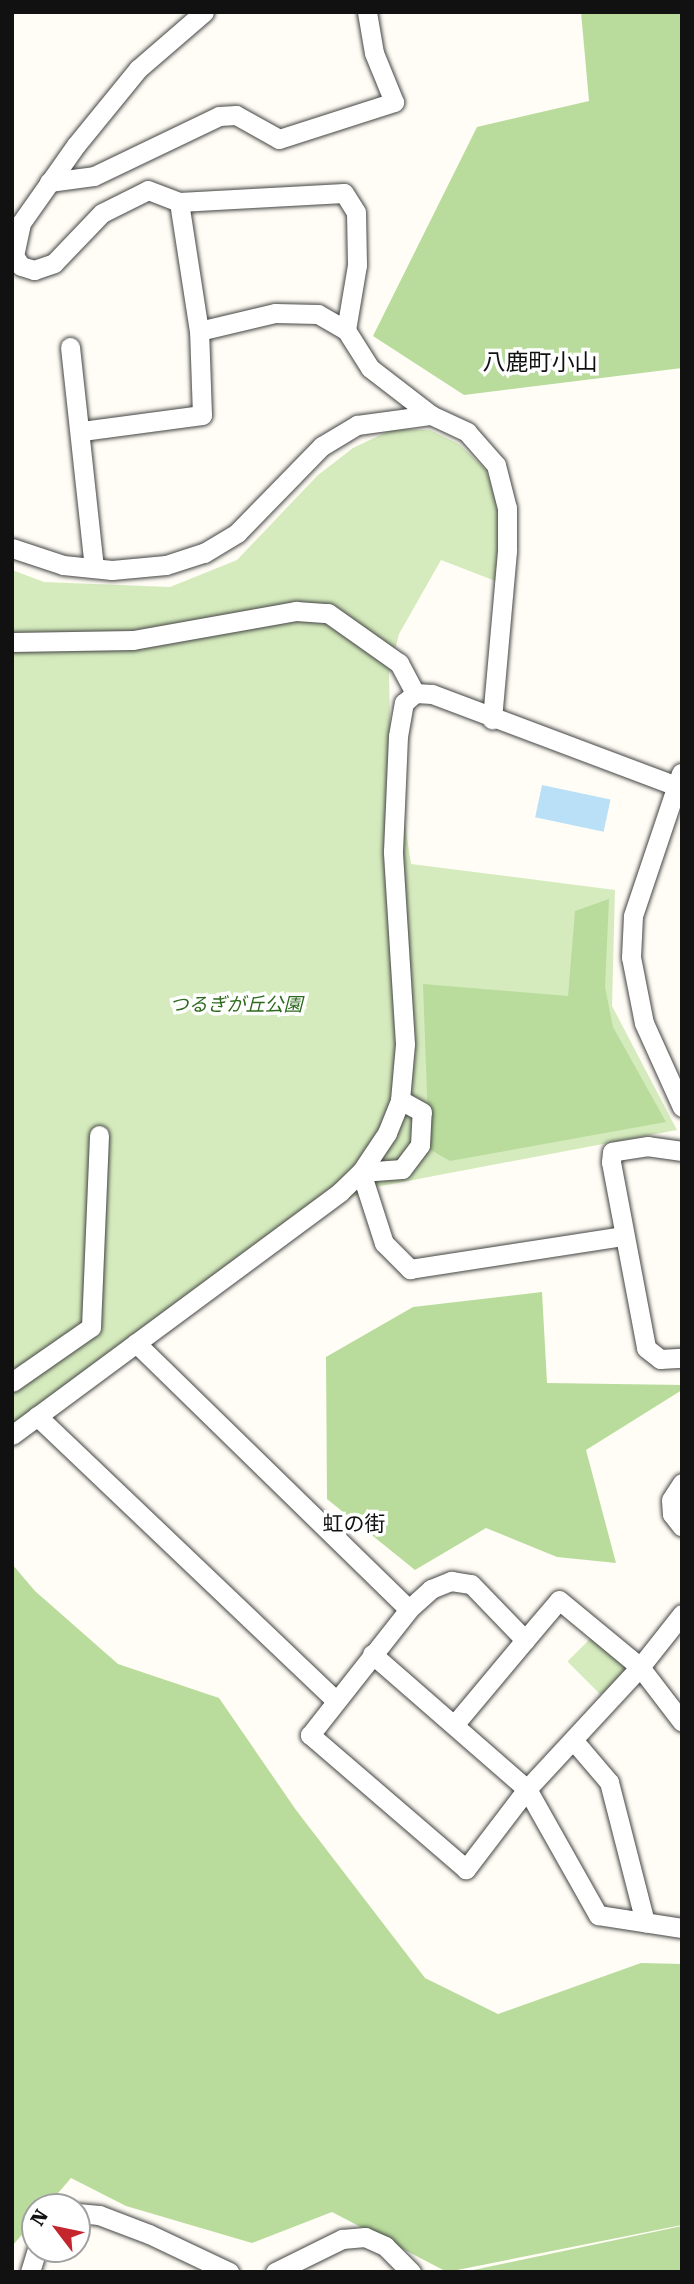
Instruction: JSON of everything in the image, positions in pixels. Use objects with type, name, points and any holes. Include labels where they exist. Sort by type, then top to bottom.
[{"type":"street","points":[[204,12],[138,69],[49,182],[16,226],[14,256],[20,266],[34,270],[54,263],[119,202],[148,190],[179,202],[344,193],[356,212],[356,238],[346,330]]},
{"type":"street","points":[[49,182],[94,176],[219,116],[236,115],[279,139],[394,102],[374,53],[367,12]]},
{"type":"street","points":[[82,432],[202,415],[199,331],[179,202]]},
{"type":"street","points":[[199,331],[275,313],[318,314],[346,330],[370,368],[431,415],[467,432],[496,465],[506,508],[507,551],[492,719]]},
{"type":"street","points":[[70,347],[82,432],[94,568]]},
{"type":"street","points":[[12,548],[63,565],[94,568],[166,565],[204,552],[237,533],[322,446],[357,425],[431,415]]},
{"type":"street","points":[[12,642],[133,640],[296,611],[328,613],[399,663],[415,693]]},
{"type":"street","points":[[12,1434],[361,1172],[387,1133],[400,1100],[405,1044],[393,851],[395,784],[404,703],[415,693],[432,694],[492,719],[680,781],[633,916],[631,957],[644,1023],[682,1107]]},
{"type":"street","points":[[361,1172],[402,1169],[420,1144],[422,1112],[400,1100]]},
{"type":"street","points":[[12,1382],[91,1327],[99,1135]]},
{"type":"street","points":[[682,1151],[648,1146],[612,1152],[622,1236],[646,1348],[660,1359],[682,1358]]},
{"type":"street","points":[[361,1172],[384,1243],[410,1269],[622,1236]]},
{"type":"street","points":[[136,1343],[409,1609]]},
{"type":"street","points":[[37,1416],[335,1700]]},
{"type":"street","points":[[682,1483],[671,1500],[672,1514],[682,1527]]},
{"type":"street","points":[[525,1640],[471,1584],[451,1581],[431,1589],[409,1609],[310,1735],[466,1869],[527,1789],[640,1667],[682,1614]]},
{"type":"street","points":[[454,1725],[559,1600],[640,1667],[682,1722]]},
{"type":"street","points":[[372,1654],[527,1789],[598,1915],[682,1928]]},
{"type":"street","points":[[574,1741],[609,1782],[645,1922]]},
{"type":"street","points":[[91,2214],[149,2234],[229,2272]]},
{"type":"street","points":[[275,2272],[342,2239],[365,2237],[385,2246],[411,2272]]},
{"type":"green space","points":[[581,12],[682,12],[682,368],[464,395],[373,336],[477,127],[589,101]]},
{"type":"green space","name":"つるぎが丘公園","points":[[393,429],[430,430],[459,444],[486,470],[500,510],[498,582],[441,560],[399,634],[389,674],[390,726],[411,864],[615,890],[612,1006],[677,1130],[376,1187],[339,1203],[12,1425],[12,570],[44,582],[170,587],[237,560],[318,475],[353,448]]},
{"type":"green space","points":[[609,899],[605,987],[613,1027],[666,1122],[450,1161],[429,1149],[423,984],[568,996],[575,911]]},
{"type":"green space","points":[[542,1292],[547,1383],[682,1385],[682,1390],[586,1450],[616,1563],[557,1557],[486,1528],[415,1570],[327,1499],[326,1357],[413,1307]]},
{"type":"green space","points":[[12,1564],[35,1591],[118,1664],[219,1698],[296,1810],[425,1978],[498,2014],[641,1963],[682,1964],[682,2225],[447,2272],[332,2212],[252,2243],[126,2206],[71,2178],[58,2193],[21,2193],[21,2236],[12,2246]]},
{"type":"green space","points":[[595,1634],[628,1667],[601,1695],[567,1662]]},
{"type":"green space","points":[[682,2226],[682,2272],[464,2272]]},
{"type":"water","points":[[542,785],[610,800],[604,832],[535,817]]},
{"type":"district","name":"八鹿町小山","points":[[540,363]]},
{"type":"district","name":"虹の街","points":[[354,1524]]}]
